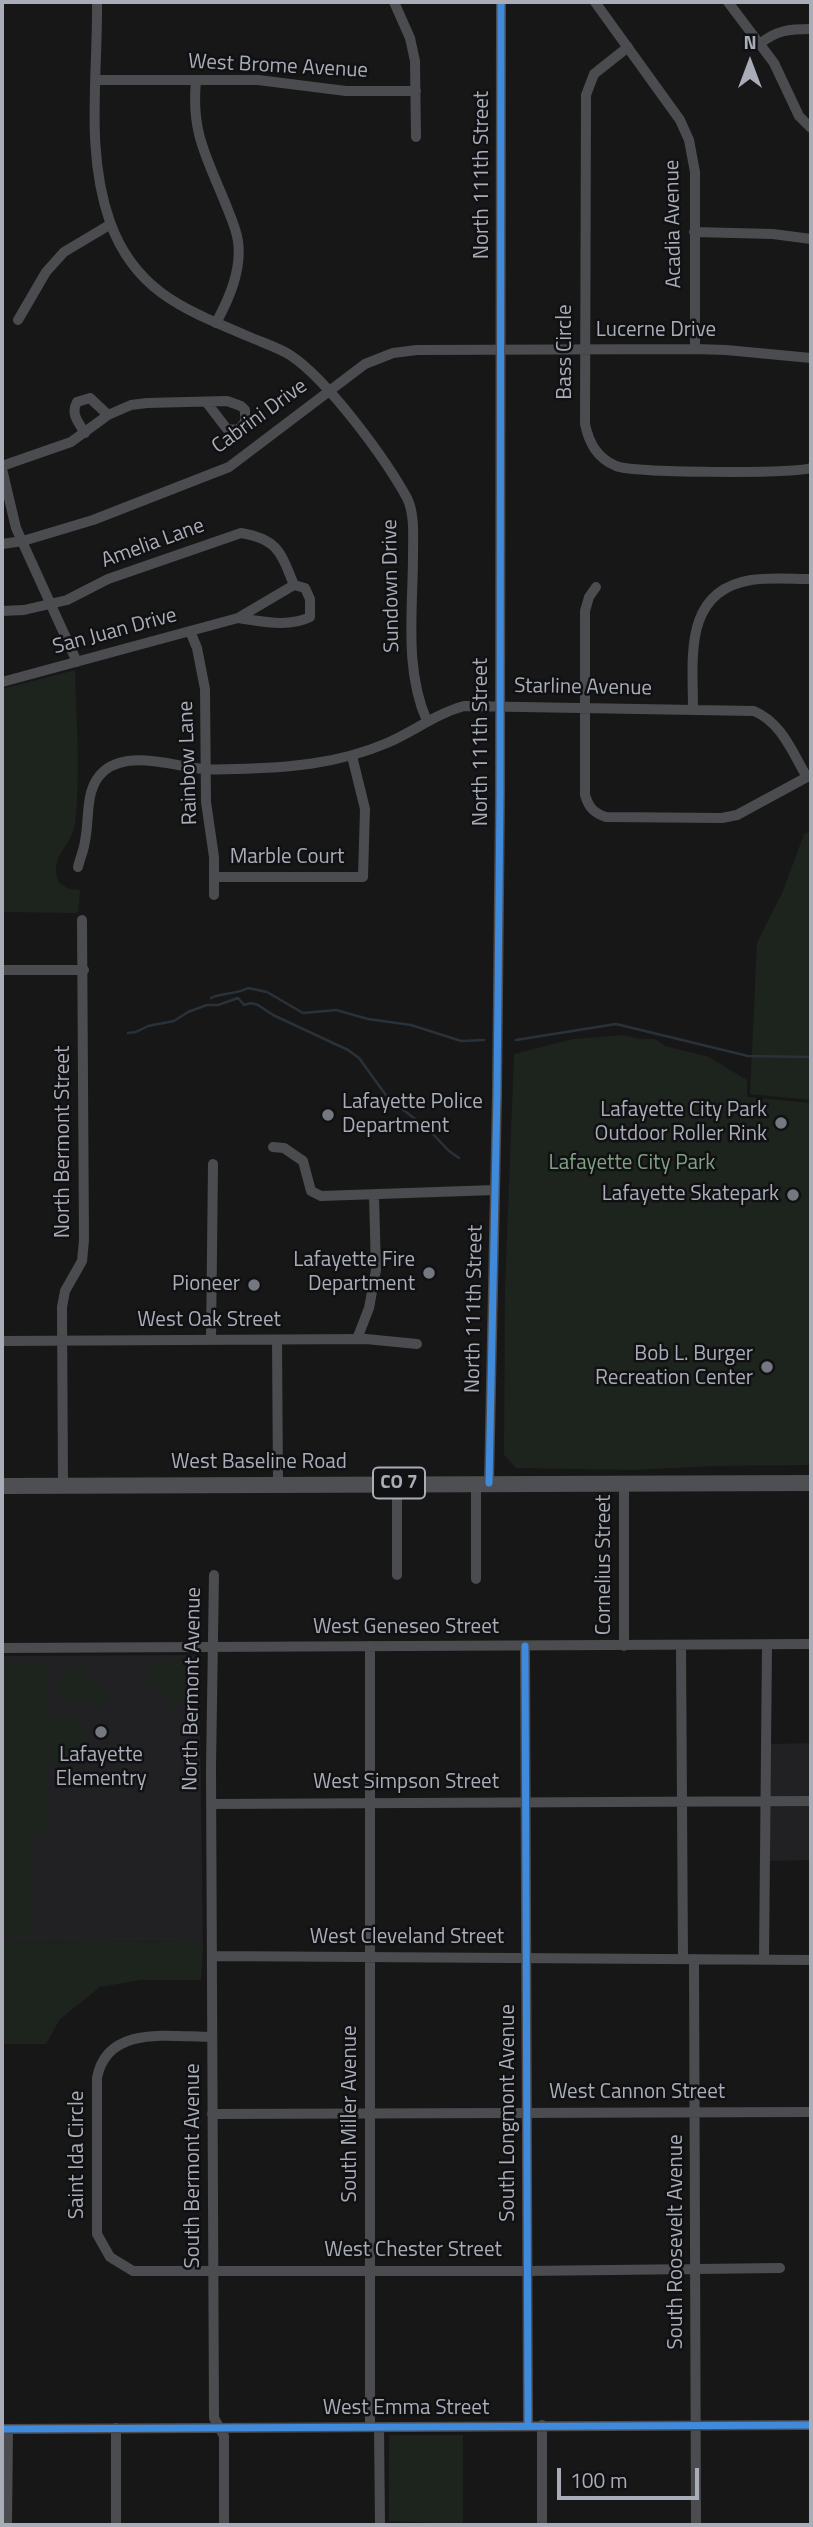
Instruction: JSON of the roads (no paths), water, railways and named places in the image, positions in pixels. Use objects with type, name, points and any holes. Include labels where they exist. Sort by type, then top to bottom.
[{"type":"main road","name":"West Baseline Road","points":[[2,1486],[811,1483]]},
{"type":"street","name":"Sundown Drive","points":[[97,2],[94,122],[97,163],[111,224],[123,249],[137,269],[175,304],[289,354],[311,371],[375,450],[408,500],[413,524],[412,670],[421,709],[427,721]]},
{"type":"street","points":[[394,2],[410,38],[415,61],[416,137]]},
{"type":"street","name":"North 111th Street","points":[[476,1579],[495,1190],[501,2]]},
{"type":"street","name":"Acadia Avenue","points":[[595,2],[680,120],[689,140],[695,172],[695,349]]},
{"type":"street","points":[[728,2],[774,63],[799,116],[811,128]]},
{"type":"street","points":[[760,44],[781,31],[811,29]]},
{"type":"street","name":"Bass Circle","points":[[628,47],[594,74],[586,95],[587,432],[595,450],[614,465],[626,469],[747,471],[811,468]]},
{"type":"street","name":"West Brome Avenue","points":[[96,80],[258,80],[346,91],[416,91]]},
{"type":"street","points":[[196,81],[195,119],[199,141],[233,222],[238,241],[237,268],[232,289],[215,323]]},
{"type":"street","points":[[18,320],[46,272],[64,252],[111,224]]},
{"type":"street","points":[[694,232],[773,234],[811,239]]},
{"type":"street","name":"Cabrini Drive","points":[[2,544],[23,541],[93,520],[229,467],[365,364],[393,353],[416,349],[500,350]]},
{"type":"street","name":"Lucerne Drive","points":[[500,350],[695,349],[811,358]]},
{"type":"street","points":[[85,433],[75,416],[77,402],[90,398],[108,415]]},
{"type":"street","points":[[77,662],[16,528],[2,468],[53,450],[85,433],[120,409],[147,402],[208,403]]},
{"type":"street","name":"Amelia Lane","points":[[2,611],[24,611],[51,604],[90,590],[108,579],[241,533],[264,539],[281,553],[294,585]]},
{"type":"street","points":[[693,709],[693,639],[696,625],[705,609],[720,592],[751,580],[811,579]]},
{"type":"street","name":"San Juan Drive","points":[[2,682],[238,618],[294,585],[305,589],[310,599],[310,617],[301,622],[238,618]]},
{"type":"street","points":[[596,587],[589,597],[585,611],[585,796],[596,813],[606,817],[722,818],[737,815],[809,776]]},
{"type":"street","name":"Rainbow Lane","points":[[190,631],[197,648],[205,688],[206,802],[214,857],[214,895]]},
{"type":"street","name":"Starline Avenue","points":[[78,867],[85,841],[94,781],[112,765],[124,761],[142,761],[206,769],[283,768],[352,756],[388,742],[446,711],[464,706],[743,709],[767,716],[778,726],[809,776]]},
{"type":"street","name":"Marble Court","points":[[214,877],[363,877],[365,809],[352,756]]},
{"type":"street","name":"North Bermont Street","points":[[63,1485],[62,1307],[65,1291],[82,1261],[84,1240],[82,920]]},
{"type":"street","points":[[2,970],[84,970]]},
{"type":"street","points":[[273,1147],[284,1148],[303,1161],[312,1191],[321,1196],[495,1190]]},
{"type":"street","points":[[211,1340],[213,1164]]},
{"type":"street","points":[[357,1339],[369,1308],[376,1270],[374,1195]]},
{"type":"street","name":"West Oak Street","points":[[2,1341],[357,1339],[417,1344]]},
{"type":"street","points":[[277,1340],[278,1484]]},
{"type":"street","points":[[397,1483],[397,1575]]},
{"type":"street","name":"Cornelius Street","points":[[624,1484],[624,1646]]},
{"type":"street","name":"North Bermont Avenue","points":[[211,1804],[214,1575]]},
{"type":"street","name":"West Geneseo Street","points":[[2,1648],[811,1644]]},
{"type":"street","name":"South Miller Avenue","points":[[370,1646],[371,2270],[380,2525]]},
{"type":"street","name":"South Longmont Avenue","points":[[525,1646],[528,2426]]},
{"type":"street","name":"South Roosevelt Avenue","points":[[681,1646],[682,1802],[696,2112],[696,2525]]},
{"type":"street","points":[[764,1959],[767,1646]]},
{"type":"street","name":"West Simpson Street","points":[[211,1804],[811,1801]]},
{"type":"street","name":"South Bermont Avenue","points":[[211,1804],[214,2418],[224,2436],[224,2525]]},
{"type":"street","name":"West Cleveland Street","points":[[212,1956],[811,1960]]},
{"type":"street","name":"Saint Ida Circle","points":[[212,2037],[141,2037],[122,2042],[109,2051],[100,2064],[97,2078],[97,2234],[110,2257],[134,2271],[214,2270]]},
{"type":"street","name":"West Cannon Street","points":[[212,2114],[811,2112]]},
{"type":"street","name":"West Chester Street","points":[[214,2270],[527,2271],[780,2268]]},
{"type":"street","points":[[542,2425],[542,2525]]},
{"type":"street","name":"West Emma Street","points":[[5,2429],[811,2425]]},
{"type":"street","points":[[116,2428],[116,2525]]},
{"type":"street","points":[[5,2429],[7,2525]]},
{"type":"waterway","points":[[211,998],[248,988],[267,992],[303,1013],[336,1010],[368,1019],[411,1025],[461,1041],[484,1040]]},
{"type":"waterway","points":[[128,1033],[174,1021],[207,1005],[218,1005],[238,998],[244,1005],[258,1005],[359,1058],[388,1098],[428,1129],[459,1158]]},
{"type":"waterway","points":[[516,1040],[616,1024],[748,1056],[811,1057]]},
{"type":"place","name":"Lafayette Police Department","points":[[328,1115]]},
{"type":"place","name":"Lafayette City Park Outdoor Roller Rink","points":[[781,1123]]},
{"type":"place","name":"Lafayette Skatepark","points":[[793,1195]]},
{"type":"place","name":"Lafayette Fire Department","points":[[429,1273]]},
{"type":"place","name":"Pioneer","points":[[254,1285]]},
{"type":"place","name":"Bob L. Burger Recreation Center","points":[[767,1367]]},
{"type":"place","name":"Lafayette Elementry","points":[[101,1732]]},
{"type":"park label","name":"Lafayette City Park","points":[[632,1164]]}]
